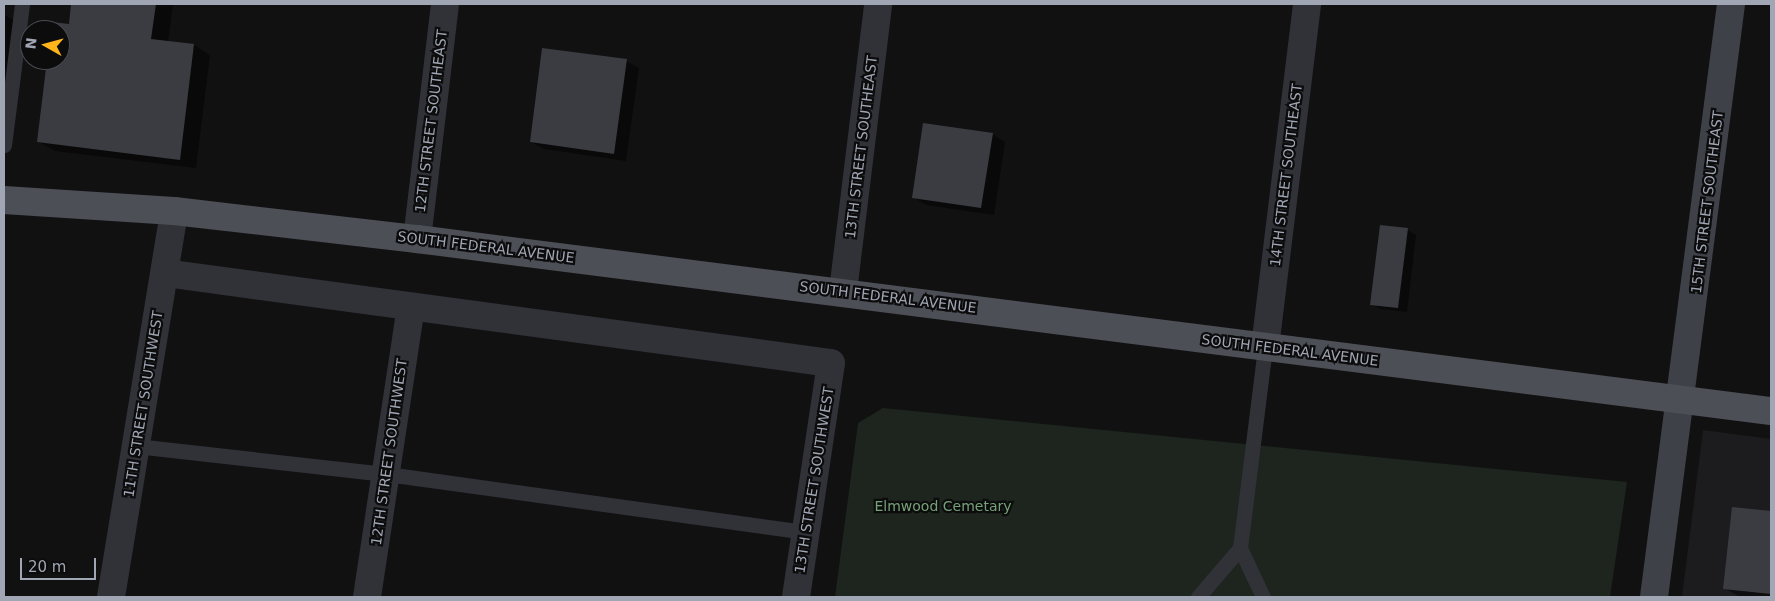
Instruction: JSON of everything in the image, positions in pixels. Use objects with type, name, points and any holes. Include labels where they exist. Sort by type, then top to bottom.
[{"type":"main road","name":"SOUTH FEDERAL AVENUE","points":[[4,200],[174,211],[417,239],[844,291],[1682,401],[1771,411]]},
{"type":"street","name":"12TH STREET SOUTHEAST","points":[[417,239],[445,4]]},
{"type":"street","name":"13TH STREET SOUTHEAST","points":[[844,291],[878,4]]},
{"type":"street","name":"14TH STREET SOUTHEAST","points":[[1265,347],[1306,4]]},
{"type":"street","name":"15TH STREET SOUTHEAST","points":[[1654,597],[1682,401],[1731,4]]},
{"type":"street","name":"11TH STREET SOUTHWEST","points":[[111,597],[174,211]]},
{"type":"street","points":[[165,273],[411,306]]},
{"type":"street","name":"13TH STREET SOUTHWEST","points":[[411,306],[831,364],[796,597]]},
{"type":"street","name":"12TH STREET SOUTHWEST","points":[[368,597],[411,306]]},
{"type":"lane","points":[[4,145],[22,4]]},
{"type":"lane","points":[[1263,597],[1240,548],[1265,347]]},
{"type":"lane","points":[[136,446],[386,474],[806,532]]},
{"type":"lane","points":[[1198,597],[1240,548]]},
{"type":"shaded area","points":[[1703,430],[1771,439],[1771,597],[1682,597]]},
{"type":"green space","name":"Elmwood Cemetary","points":[[883,408],[1627,482],[1610,597],[835,597],[858,423]]},
{"type":"building","points":[[71,4],[156,4],[151,39],[194,44],[180,160],[37,142],[46,70],[70,70]]},
{"type":"building","points":[[542,48],[627,59],[614,154],[530,142]]},
{"type":"building","points":[[923,123],[993,133],[981,208],[912,198]]},
{"type":"building","points":[[1380,225],[1408,228],[1398,308],[1370,305]]},
{"type":"building","points":[[1732,507],[1771,511],[1771,594],[1723,589]]}]
